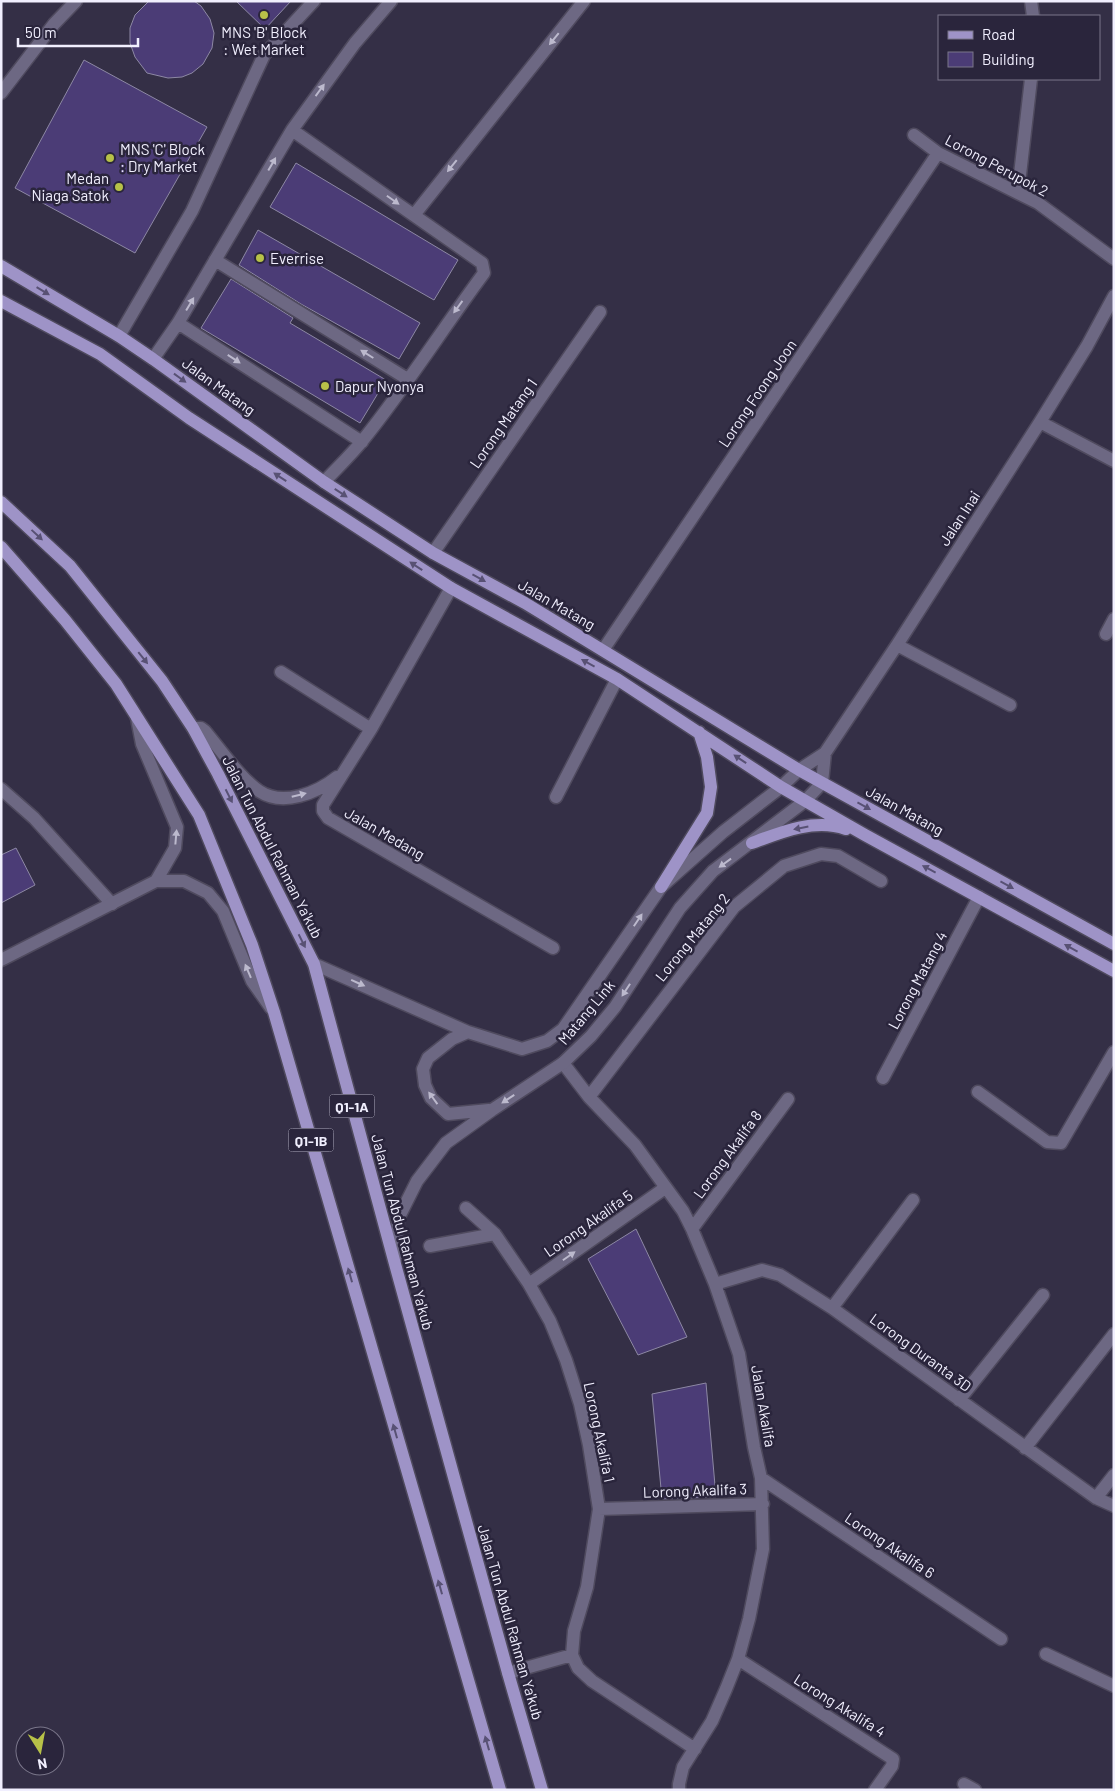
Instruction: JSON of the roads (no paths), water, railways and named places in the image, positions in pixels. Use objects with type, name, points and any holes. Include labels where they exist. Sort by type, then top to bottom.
[{"type":"main road","name":"Jalan Matang","points":[[1,266],[119,336],[324,482],[433,553],[525,603],[799,770],[1113,942]]},
{"type":"main road","points":[[1,301],[100,354],[189,418],[451,588],[617,679],[781,787],[1114,971]]},
{"type":"main road","name":"Jalan Tun Abdul Rahman Ya'kub","points":[[1,502],[70,566],[162,681],[193,728],[218,774],[314,964],[395,1264],[542,1790]]},
{"type":"main road","name":"Q1-1B","points":[[1,547],[65,620],[116,684],[136,714],[199,815],[252,945],[274,1012],[500,1790]]},
{"type":"main road","points":[[661,887],[707,813],[711,787],[707,757],[700,732]]},
{"type":"main road","points":[[752,843],[784,831],[811,825],[837,826],[865,835]]},
{"type":"street","points":[[1,93],[54,24],[76,1]]},
{"type":"street","points":[[119,336],[192,211],[264,55],[314,1]]},
{"type":"street","points":[[153,359],[178,323],[292,130],[355,43],[391,1]]},
{"type":"street","points":[[414,215],[584,1]]},
{"type":"street","points":[[1031,1],[1033,15]]},
{"type":"street","points":[[1018,192],[1031,80]]},
{"type":"street","points":[[292,130],[482,263],[484,273],[443,328],[409,380],[362,442],[324,482]]},
{"type":"street","name":"Lorong Perupok 2","points":[[914,135],[938,153],[1038,203],[1114,259]]},
{"type":"street","name":"Lorong Foong Joon","points":[[603,650],[938,153]]},
{"type":"street","points":[[215,260],[409,380]]},
{"type":"street","name":"Jalan Inai","points":[[824,753],[898,644],[1040,422],[1087,346],[1114,296]]},
{"type":"street","name":"Lorong Matang 1","points":[[433,553],[600,312]]},
{"type":"street","points":[[178,323],[362,442]]},
{"type":"street","points":[[1040,422],[1114,461]]},
{"type":"street","name":"Jalan Medang","points":[[451,588],[347,770],[323,805],[323,811],[328,818],[552,948]]},
{"type":"street","points":[[1106,634],[1114,619]]},
{"type":"street","points":[[898,644],[1010,705]]},
{"type":"street","points":[[281,672],[371,729]]},
{"type":"street","points":[[556,797],[617,679]]},
{"type":"street","points":[[136,714],[142,744],[177,827],[175,848],[156,881]]},
{"type":"street","points":[[193,728],[200,728],[206,731],[249,784],[270,796],[287,798],[310,793],[323,788],[347,770]]},
{"type":"street","points":[[822,783],[824,753]]},
{"type":"street","name":"Matang Link","points":[[314,964],[468,1032],[522,1049],[547,1040],[563,1029],[661,887],[722,832],[781,787],[799,770],[824,753]]},
{"type":"street","name":"Matang Link","points":[[395,1264],[398,1219],[417,1181],[446,1143],[492,1110],[563,1064],[591,1036],[615,1007],[680,908],[714,871],[805,801],[822,783]]},
{"type":"street","points":[[1,789],[34,818],[112,904]]},
{"type":"street","name":"Lorong Matang 2","points":[[589,1097],[734,907],[784,866],[821,854],[838,856],[881,881]]},
{"type":"street","points":[[1,960],[156,881],[184,881],[208,893],[223,911],[252,981],[274,1012]]},
{"type":"street","name":"Lorong Matang 4","points":[[883,1078],[979,897]]},
{"type":"street","points":[[468,1032],[452,1039],[428,1058],[423,1069],[425,1085],[431,1098],[448,1114],[492,1110]]},
{"type":"street","points":[[978,1092],[1047,1142],[1061,1143],[1114,1052]]},
{"type":"street","name":"Jalan Akalifa","points":[[563,1064],[589,1097],[635,1145],[683,1211],[692,1229],[715,1284],[739,1354],[761,1478],[763,1548],[749,1618],[738,1659],[726,1689],[712,1721],[683,1767],[679,1790]]},
{"type":"street","name":"Lorong Akalifa 8","points":[[692,1229],[788,1099]]},
{"type":"street","name":"Lorong Akalifa 5","points":[[529,1284],[665,1188]]},
{"type":"street","points":[[832,1308],[913,1200]]},
{"type":"street","name":"Lorong Akalifa 1","points":[[466,1208],[495,1234],[529,1284],[550,1321],[566,1360],[580,1404],[589,1445],[599,1509],[587,1587],[574,1631],[572,1655]]},
{"type":"street","points":[[430,1246],[495,1234]]},
{"type":"street","name":"Lorong Duranta 3D","points":[[715,1284],[762,1270],[780,1275],[832,1308],[1096,1498],[1114,1506]]},
{"type":"street","points":[[959,1400],[1043,1295]]},
{"type":"street","points":[[1025,1448],[1114,1334]]},
{"type":"street","points":[[1096,1498],[1114,1475]]},
{"type":"street","name":"Lorong Akalifa 6","points":[[761,1478],[1001,1638]]},
{"type":"street","name":"Lorong Akalifa 3","points":[[599,1509],[763,1504]]},
{"type":"street","points":[[1046,1654],[1114,1686]]},
{"type":"street","points":[[508,1673],[572,1655],[578,1668],[592,1681],[695,1748]]},
{"type":"street","name":"Lorong Akalifa 4","points":[[738,1659],[894,1759],[892,1766],[875,1790]]},
{"type":"place","name":"MNS 'B' Block : Wet Market","points":[[264,15]]},
{"type":"place","name":"MNS 'C' Block : Dry Market","points":[[110,158]]},
{"type":"place","name":"Medan Niaga Satok","points":[[119,187]]},
{"type":"place","name":"Everrise","points":[[260,258]]},
{"type":"place","name":"Dapur Nyonya","points":[[325,386]]}]
